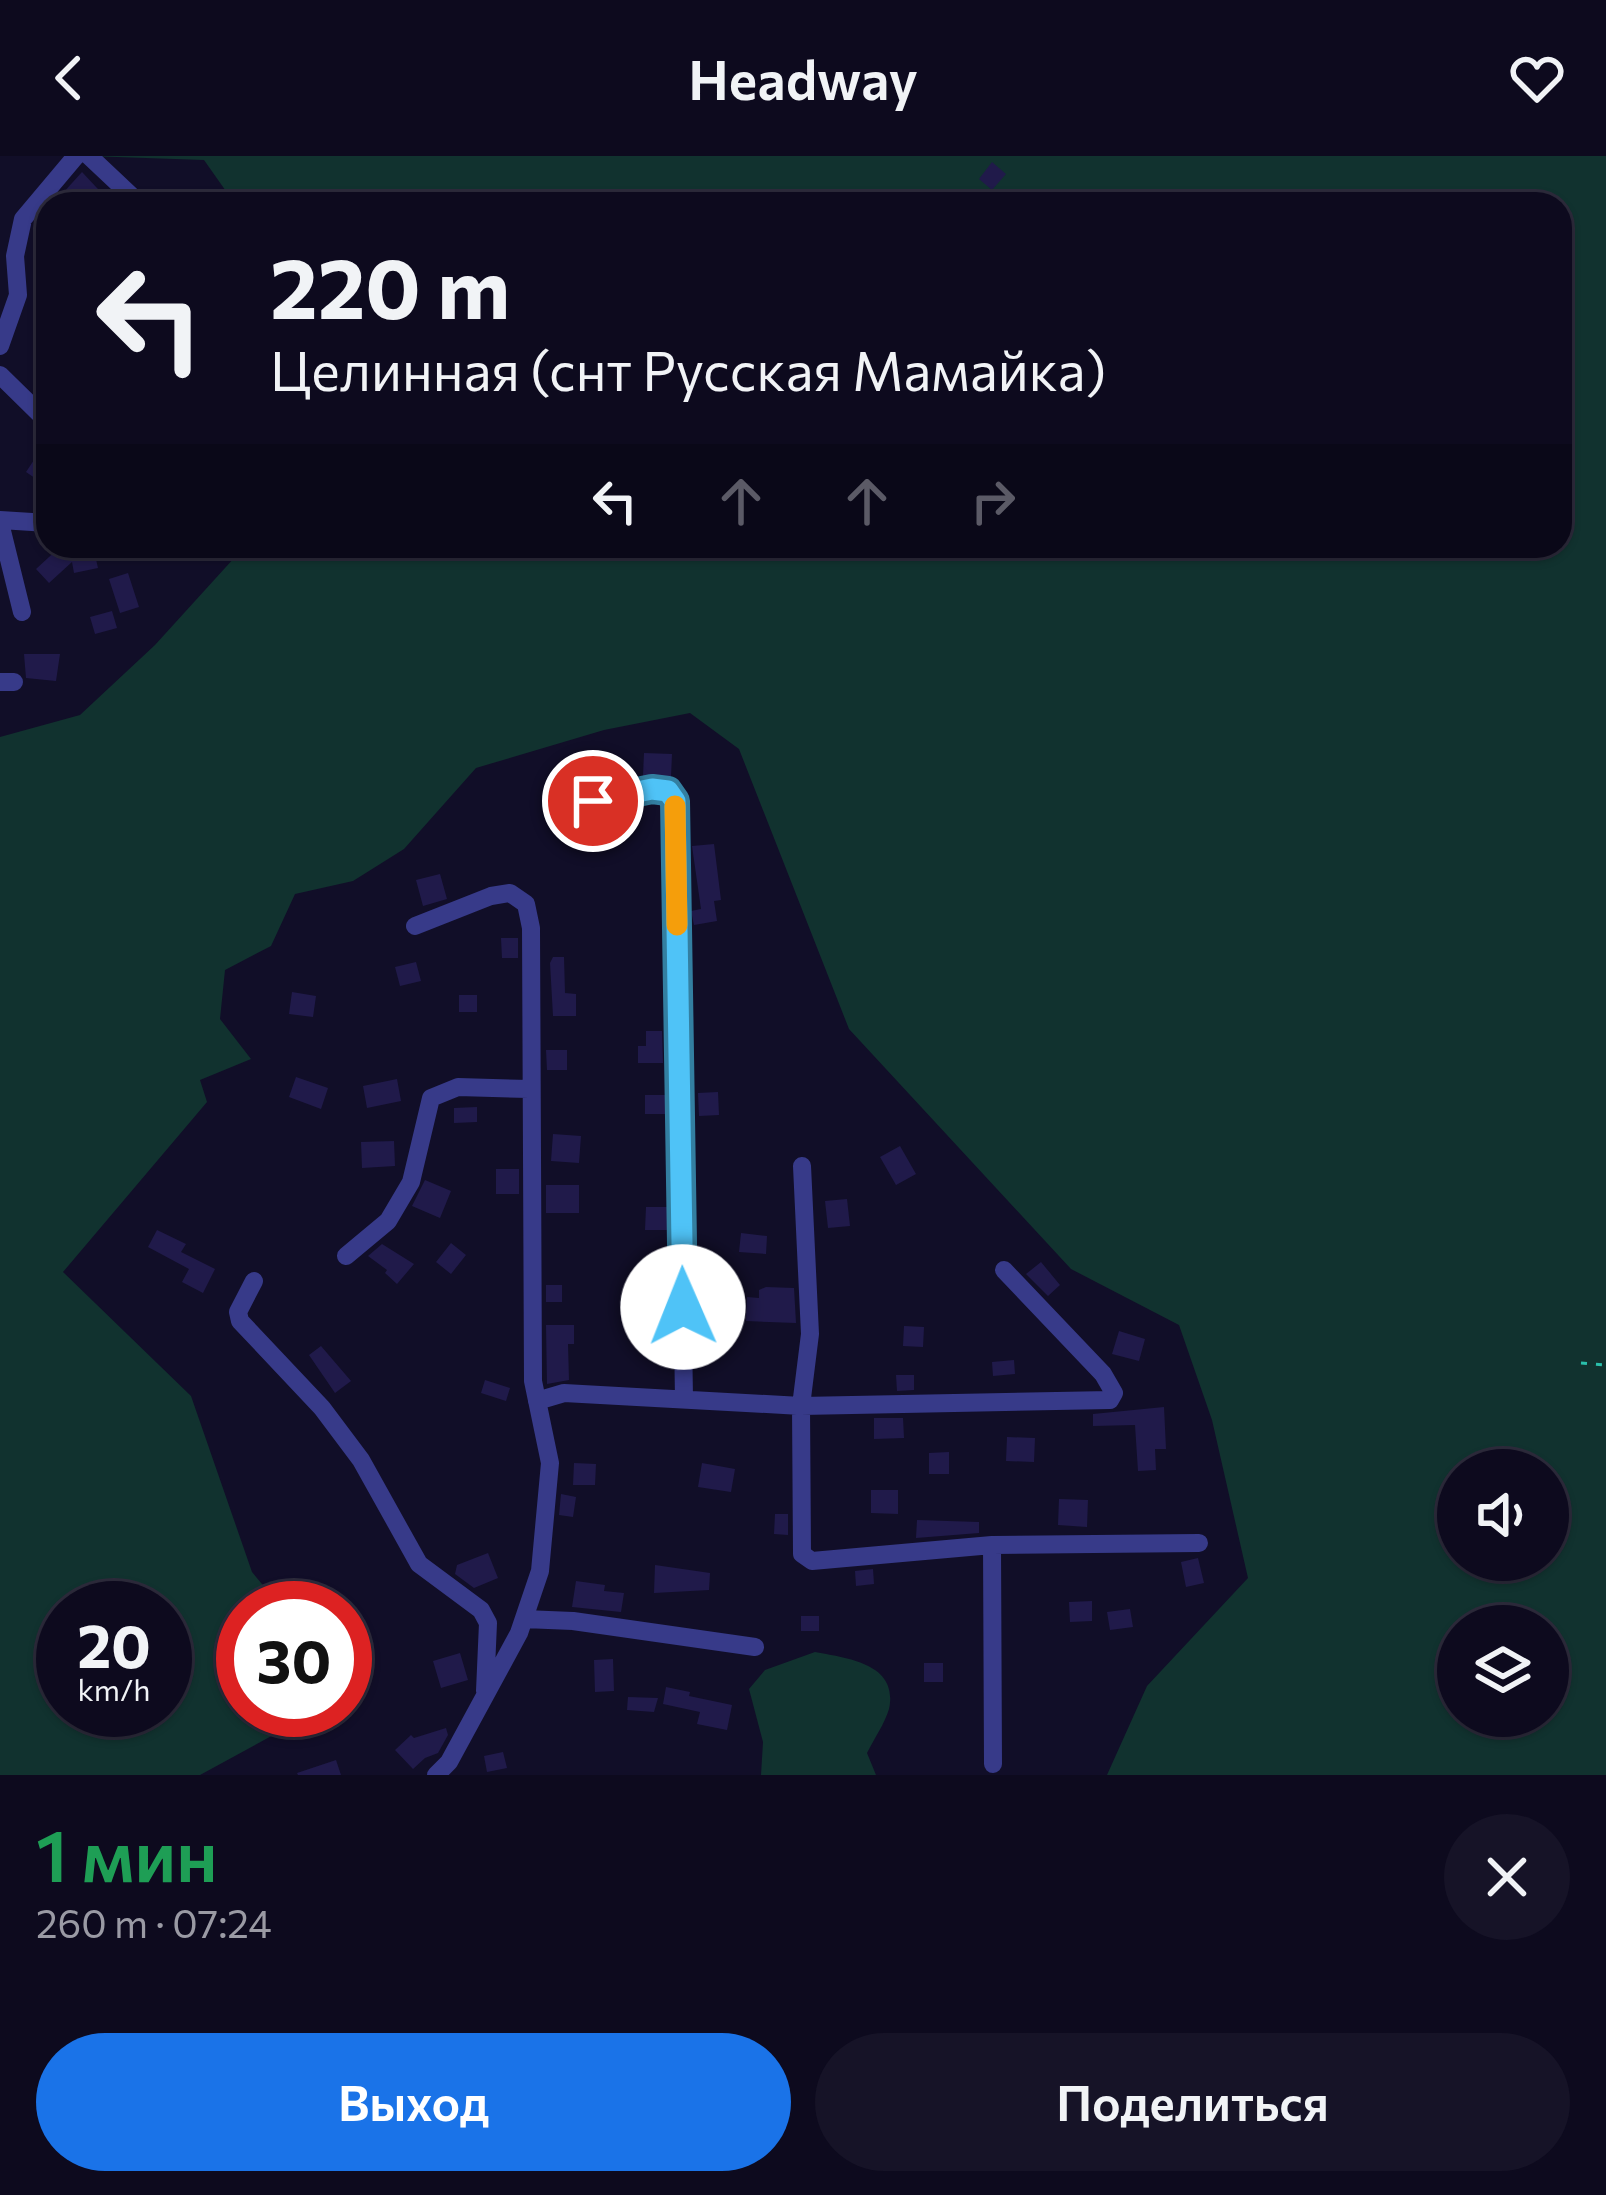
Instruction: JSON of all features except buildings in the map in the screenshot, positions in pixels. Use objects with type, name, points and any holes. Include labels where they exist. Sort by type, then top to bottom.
[{"type":"street","points":[[46,192],[76,156]]},
{"type":"street","points":[[89,156],[127,192]]},
{"type":"street","points":[[0,346],[18,295],[16,256],[23,219],[36,204]]},
{"type":"street","points":[[0,375],[36,410]]},
{"type":"street","points":[[22,613],[0,522],[36,523]]},
{"type":"street","points":[[593,801],[652,789],[668,791],[675,801],[684,1400]]},
{"type":"street","points":[[415,926],[490,896],[510,893],[526,904],[531,928],[533,1382],[550,1463],[540,1570],[524,1619],[449,1762],[436,1775]]},
{"type":"street","points":[[346,1256],[388,1221],[411,1182],[431,1098],[458,1087],[529,1089]]},
{"type":"street","points":[[802,1166],[809,1334],[801,1406],[802,1555],[812,1561],[992,1545],[1199,1543]]},
{"type":"street","points":[[537,1401],[564,1394],[801,1406],[1110,1400],[1114,1393],[1103,1374],[1004,1270]]},
{"type":"street","points":[[254,1281],[238,1312],[240,1321],[322,1408],[361,1460],[419,1564],[481,1610],[488,1623],[484,1695]]},
{"type":"street","points":[[992,1545],[993,1764]]},
{"type":"street","points":[[524,1619],[573,1621],[755,1647]]},
{"type":"path","points":[[1581,1363],[1606,1365]]},
{"type":"green space","points":[[87,156],[1606,156],[1606,1775],[1107,1775],[1147,1686],[1248,1578],[1212,1420],[1179,1325],[1071,1269],[849,1029],[739,749],[690,713],[604,730],[476,768],[404,849],[353,881],[295,894],[271,946],[225,970],[220,1019],[251,1059],[200,1080],[207,1102],[63,1272],[191,1396],[252,1572],[260,1581],[216,1581],[216,1737],[270,1737],[200,1775],[0,1775],[0,737],[80,715],[155,645],[234,558],[1572,558],[1572,192],[227,192],[204,160]]},
{"type":"green space","points":[[815,1652],[867,1666],[886,1682],[889,1709],[867,1753],[876,1775],[761,1775],[763,1742],[749,1689],[765,1670]]},
{"type":"slow traffic","points":[[675,806],[677,925]]},
{"type":"route","points":[[593,801],[652,789],[668,791],[675,801],[683,1307]]}]
